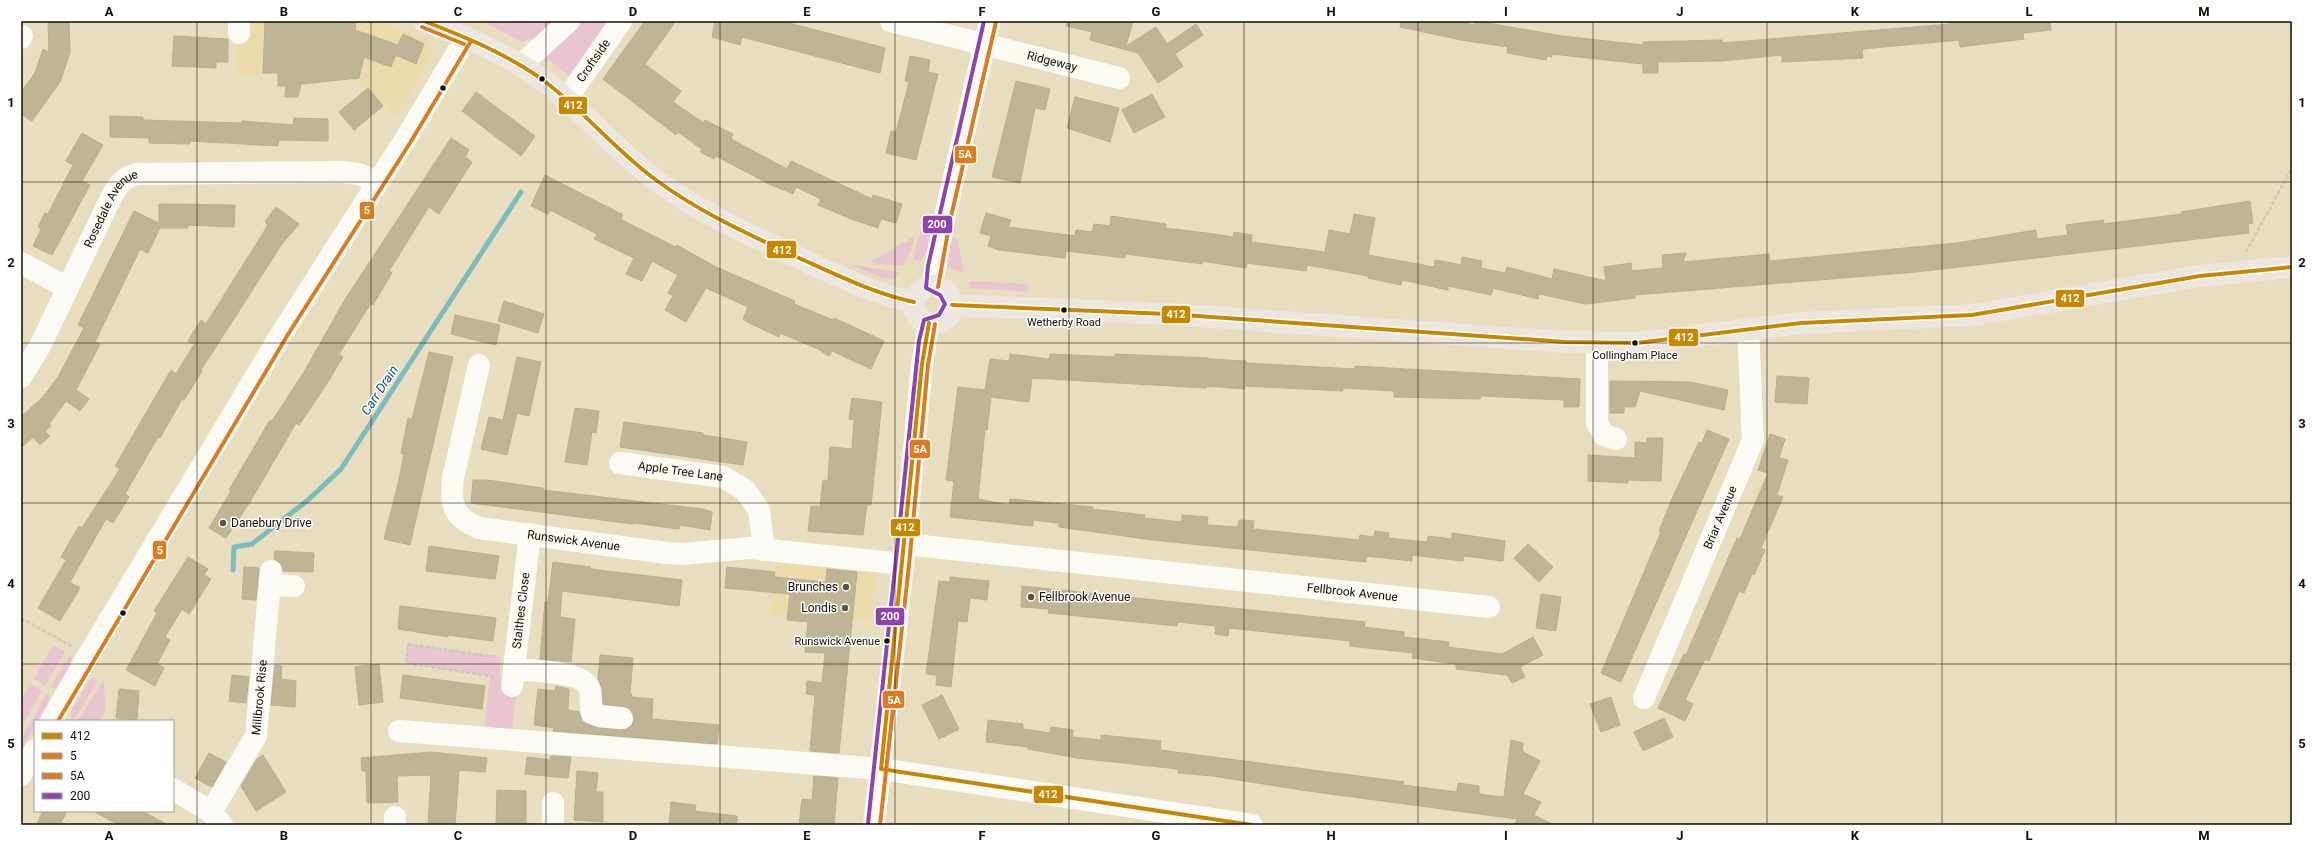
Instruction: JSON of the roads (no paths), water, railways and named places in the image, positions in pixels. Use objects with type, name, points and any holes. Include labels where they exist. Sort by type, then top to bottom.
[{"type":"main road","points":[[432,22],[497,51],[521,65],[566,100],[640,168],[693,205],[836,275],[874,291],[914,302]]},
{"type":"main road","points":[[952,305],[1169,314],[1597,344],[1637,343],[1801,322],[1972,315],[2200,276],[2292,267]]},
{"type":"main road","points":[[932,286],[943,289],[948,293],[952,305],[951,311],[942,321],[929,323],[919,318],[914,308],[914,302],[919,293],[932,286]]},
{"type":"street","points":[[521,65],[569,21]]},
{"type":"street","name":"Croftside","points":[[566,100],[621,21]]},
{"type":"street","name":"Ridgeway","points":[[891,21],[1119,78]]},
{"type":"street","points":[[932,286],[942,225],[990,21]]},
{"type":"street","points":[[53,720],[88,656],[282,333],[449,68],[466,38]]},
{"type":"street","name":"Rosedale Avenue","points":[[21,377],[40,346],[106,208],[117,187],[125,177],[137,174],[342,172],[358,174],[377,183]]},
{"type":"street","points":[[21,263],[68,288]]},
{"type":"street","points":[[874,825],[904,554],[922,364],[929,323]]},
{"type":"street","name":"Briar Avenue","points":[[1644,698],[1753,440],[1748,329]]},
{"type":"street","points":[[1597,344],[1597,423],[1604,435],[1616,439]]},
{"type":"street","name":"Runswick Avenue","points":[[483,377],[453,478],[453,506],[466,522],[479,528],[683,554],[734,548],[904,554]]},
{"type":"street","name":"Apple Tree Lane","points":[[620,463],[722,477],[745,490],[759,510],[764,550]]},
{"type":"street","name":"Staithes Close","points":[[530,534],[513,674],[573,676],[584,680],[590,689],[592,713],[599,716],[622,718]]},
{"type":"street","name":"Fellbrook Avenue","points":[[904,554],[1489,606]]},
{"type":"street","name":"Millbrook Rise","points":[[217,819],[256,736],[270,578],[294,586]]},
{"type":"street","points":[[399,731],[881,769],[1252,825]]},
{"type":"street","points":[[21,774],[34,752]]},
{"type":"street","points":[[174,790],[217,819]]},
{"type":"street","points":[[553,803],[553,825]]},
{"type":"waterway","name":"Carr Drain","points":[[233,570],[234,547],[252,544],[308,500],[341,469],[521,192]]},
{"type":"place","name":"Wetherby Road","points":[[1064,310]]},
{"type":"place","name":"Collingham Place","points":[[1635,343]]},
{"type":"place","name":"Danebury Drive","points":[[223,523]]},
{"type":"place","name":"Brunches","points":[[846,587]]},
{"type":"place","name":"Fellbrook Avenue","points":[[1031,597]]},
{"type":"place","name":"Londis","points":[[845,608]]},
{"type":"place","name":"Runswick Avenue","points":[[887,641]]}]
